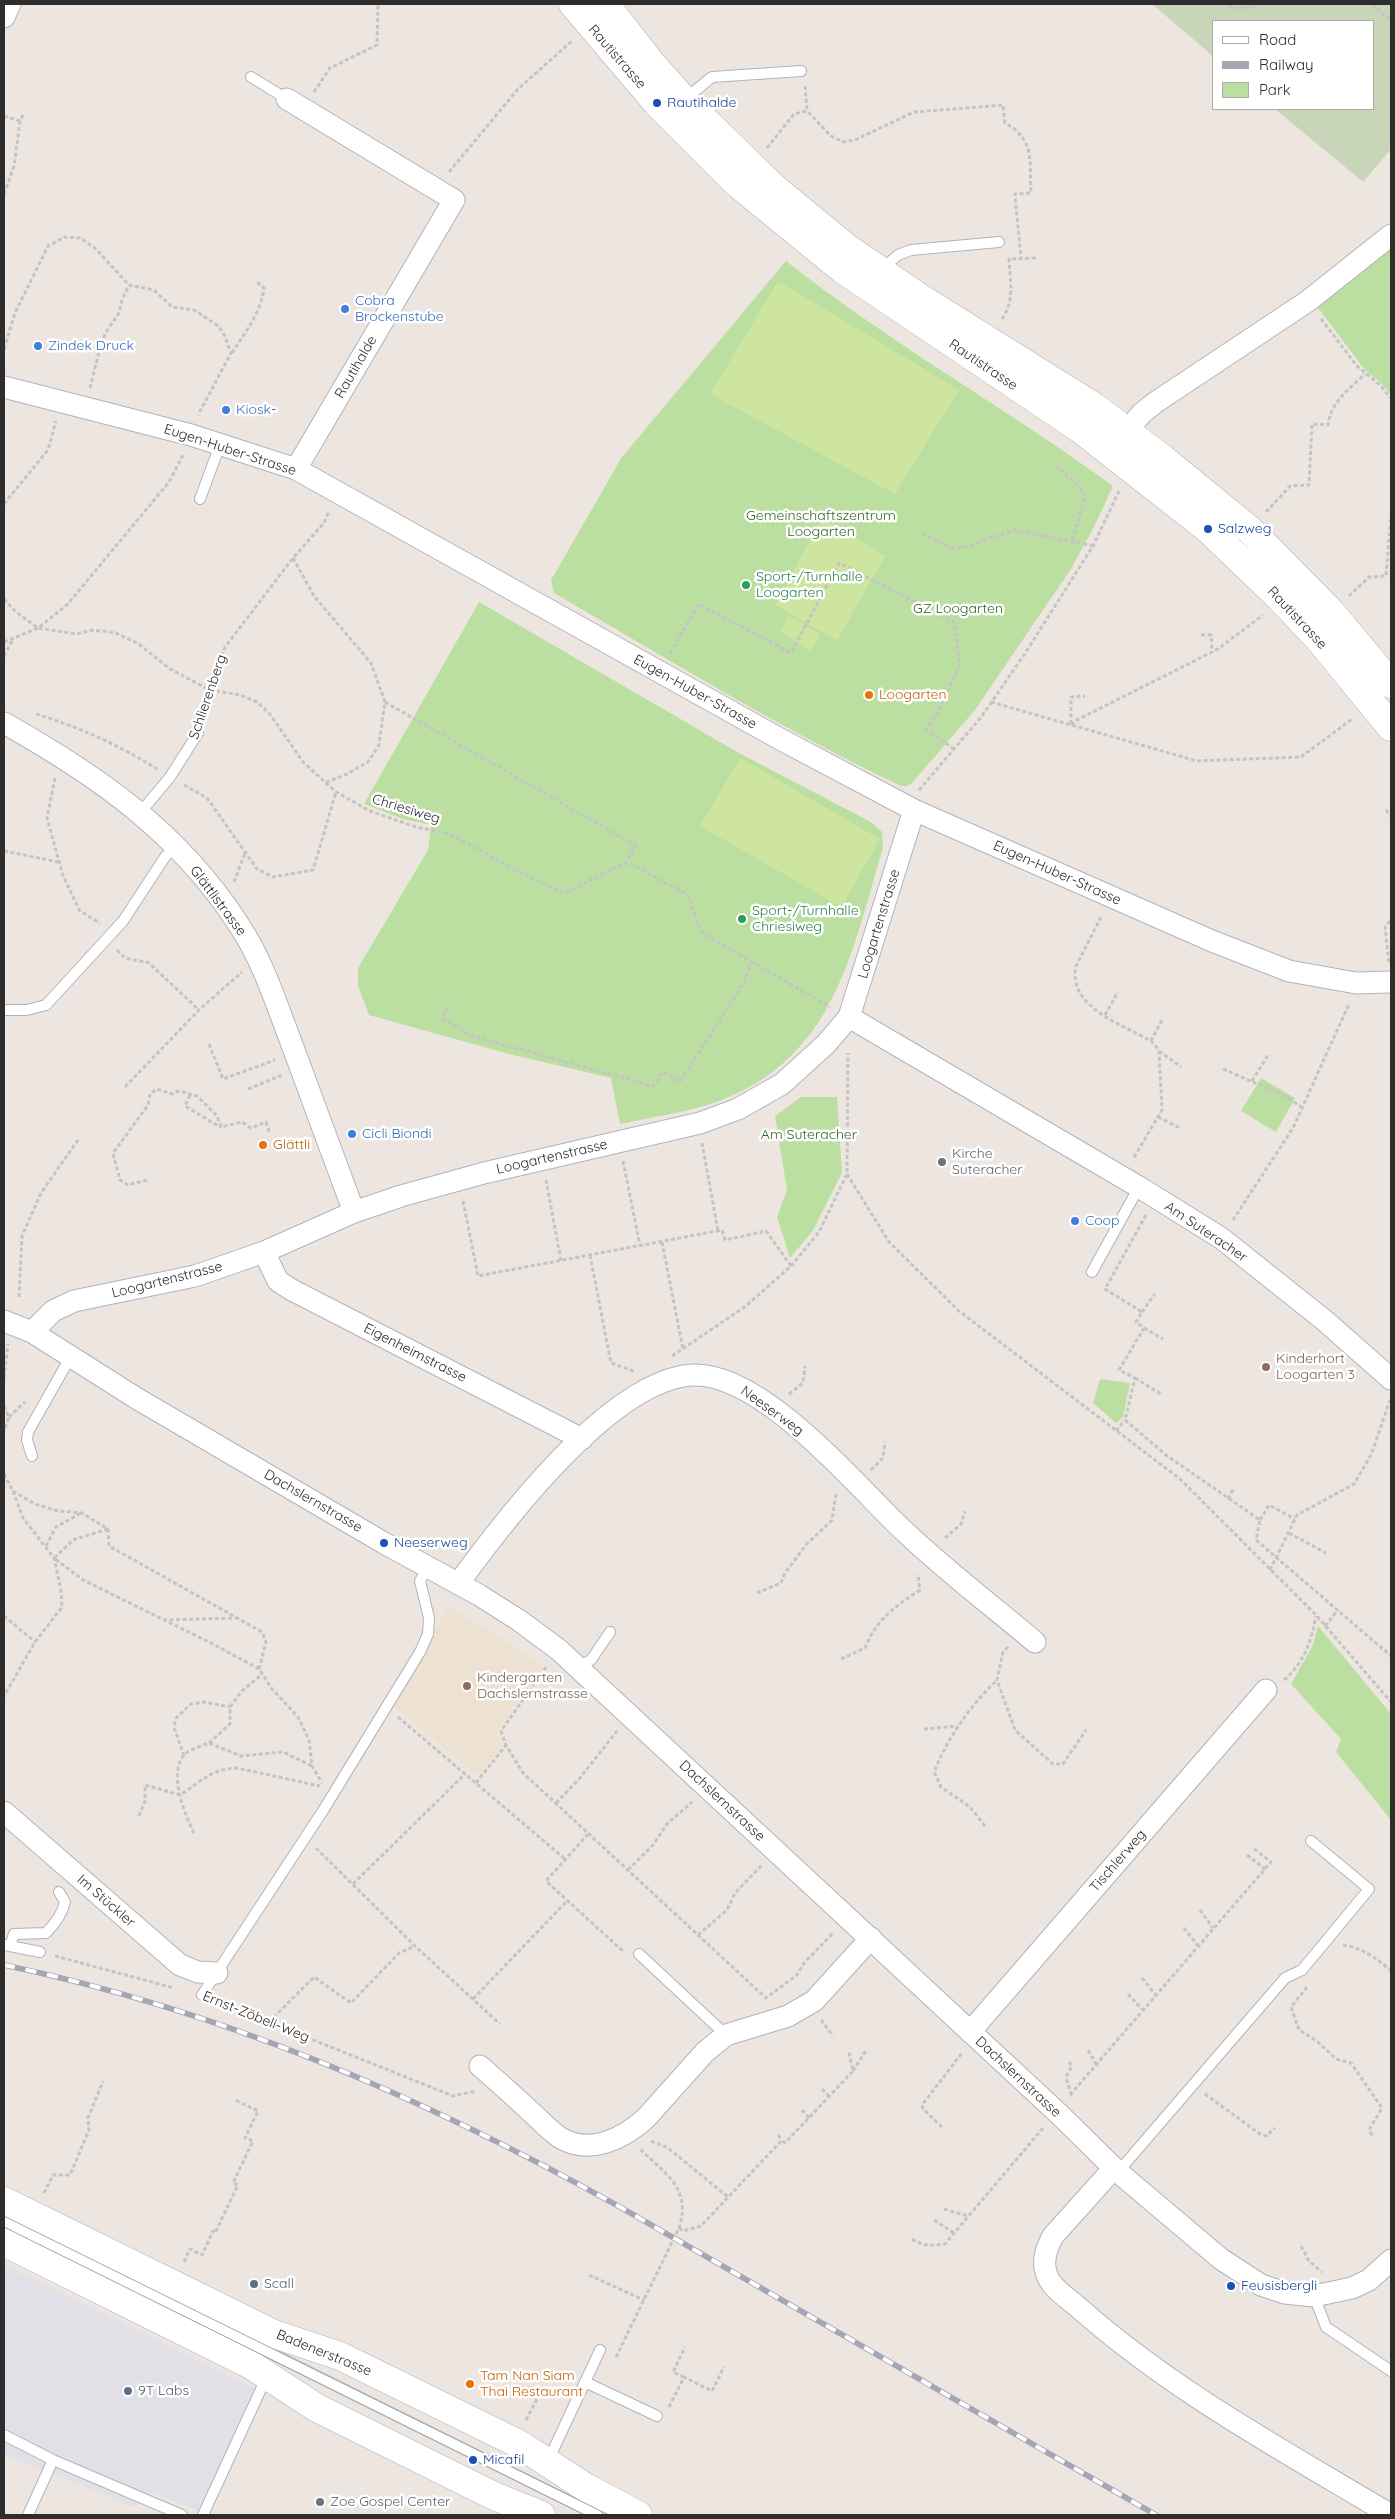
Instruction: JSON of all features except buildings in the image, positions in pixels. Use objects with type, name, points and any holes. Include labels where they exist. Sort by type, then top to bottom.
[{"type":"street","points":[[4,17],[10,4]]},
{"type":"street","name":"Rautistrasse","points":[[573,4],[657,103],[746,191],[842,270],[1004,380],[1079,428],[1118,442],[1250,530],[1330,611],[1391,684]]},
{"type":"street","name":"Rautistrasse","points":[[605,4],[651,64],[684,100],[773,187],[847,248],[880,271],[1093,406],[1118,442],[1281,599],[1318,638],[1391,727]]},
{"type":"street","name":"Rautihalde","points":[[295,104],[454,200],[296,469]]},
{"type":"street","points":[[1118,442],[1142,413],[1156,402],[1308,301],[1391,235]]},
{"type":"street","name":"Eugen-Huber-Strasse","points":[[4,387],[76,404],[296,469],[780,739],[1212,941],[1290,971],[1356,982],[1390,972]]},
{"type":"street","name":"Glättlistrasse","points":[[4,723],[62,755],[100,781],[140,813],[176,845],[240,926],[266,976],[354,1212]]},
{"type":"street","name":"Loogartenstrasse","points":[[32,1332],[53,1311],[74,1301],[195,1276],[264,1252],[354,1212],[484,1173],[700,1123],[738,1109],[782,1084],[826,1044],[842,1013],[914,802]]},
{"type":"street","name":"Am Suteracher","points":[[842,1013],[1139,1187],[1221,1238],[1324,1320],[1391,1389]]},
{"type":"street","name":"Eigenheimstrasse","points":[[264,1252],[278,1281],[292,1290],[582,1439]]},
{"type":"street","name":"Dachslernstrasse","points":[[4,1321],[32,1332],[136,1398],[427,1568],[480,1594],[520,1621],[577,1667],[871,1938],[968,2040],[1059,2114],[1116,2170],[1221,2259],[1245,2276],[1285,2293],[1314,2296],[1352,2288],[1369,2280],[1391,2260]]},
{"type":"street","name":"Neeserweg","points":[[458,1584],[509,1517],[582,1439],[638,1393],[672,1380],[692,1376],[714,1378],[730,1383],[799,1428],[924,1548],[1029,1638]]},
{"type":"street","name":"Tischlerweg","points":[[968,2040],[1266,1690]]},
{"type":"street","name":"Im Stückler","points":[[4,1812],[180,1965],[198,1972],[217,1973]]},
{"type":"street","points":[[480,2066],[559,2137],[570,2142],[583,2145],[597,2145],[634,2136],[646,2118],[704,2052],[726,2035],[788,2016],[814,2001],[871,1938]]},
{"type":"street","points":[[1116,2170],[1053,2236],[1046,2249],[1046,2273],[1054,2286],[1098,2325],[1204,2403],[1391,2515]]},
{"type":"street","name":"Badenerstrasse","points":[[4,2201],[274,2334],[340,2356],[519,2444],[585,2487],[638,2515]]},
{"type":"street","points":[[4,2242],[251,2365],[317,2408],[504,2507],[541,2515]]},
{"type":"lane","points":[[684,100],[712,77],[801,71]]},
{"type":"lane","points":[[251,77],[295,104]]},
{"type":"lane","points":[[880,271],[898,255],[911,250],[1000,242]]},
{"type":"lane","points":[[200,499],[220,445]]},
{"type":"lane","name":"Schlierenberg","points":[[140,813],[170,777],[198,733]]},
{"type":"lane","points":[[4,1010],[27,1010],[46,1005],[123,921],[165,857],[176,845]]},
{"type":"lane","points":[[1092,1272],[1139,1187]]},
{"type":"lane","points":[[32,1456],[27,1440],[28,1432],[71,1356]]},
{"type":"lane","points":[[202,1995],[306,1838],[420,1652],[428,1634],[429,1618],[420,1581],[427,1568]]},
{"type":"lane","points":[[577,1667],[591,1660],[610,1632]]},
{"type":"lane","points":[[1116,2170],[1194,2084],[1285,1978],[1302,1970],[1369,1889],[1311,1841]]},
{"type":"lane","points":[[40,1952],[7,1945],[14,1934],[46,1933],[55,1924],[63,1911],[65,1902],[59,1892]]},
{"type":"lane","points":[[639,1954],[726,2035]]},
{"type":"lane","points":[[4,2221],[597,2515]]},
{"type":"lane","points":[[1314,2296],[1326,2327],[1391,2372]]},
{"type":"lane","points":[[547,2462],[600,2350]]},
{"type":"lane","points":[[585,2382],[657,2416]]},
{"type":"lane","points":[[203,2515],[262,2387]]},
{"type":"lane","points":[[4,2435],[53,2460],[182,2515]]},
{"type":"lane","points":[[28,2515],[53,2460]]},
{"type":"path","points":[[295,104],[330,68],[377,45],[378,4]]},
{"type":"path","points":[[1222,4],[1237,8],[1253,7],[1256,4]]},
{"type":"path","points":[[1372,4],[1391,20]]},
{"type":"path","points":[[446,175],[518,89],[574,40]]},
{"type":"path","points":[[805,82],[807,111],[831,136],[843,142],[855,140],[914,112],[1003,105],[1005,123],[1023,135],[1028,144],[1031,193],[1015,194],[1021,258]]},
{"type":"path","points":[[766,148],[794,114],[807,111]]},
{"type":"path","points":[[4,194],[14,166],[20,121],[24,113]]},
{"type":"path","points":[[4,116],[20,121]]},
{"type":"path","points":[[4,349],[14,313],[48,246],[65,237],[80,238],[95,248],[129,285],[154,290],[172,307],[194,310],[217,325],[223,332],[231,353]]},
{"type":"path","points":[[999,323],[1009,308],[1011,298],[1009,260],[1036,258]]},
{"type":"path","points":[[196,419],[231,353],[256,317],[263,300],[264,288],[257,282]]},
{"type":"path","points":[[90,389],[101,344],[119,313],[122,300],[129,285]]},
{"type":"path","points":[[1308,301],[1365,374],[1380,385],[1391,398]]},
{"type":"path","points":[[1263,515],[1290,486],[1309,484],[1312,424],[1328,425],[1330,412],[1334,404],[1365,374]]},
{"type":"path","points":[[4,504],[48,450],[56,420]]},
{"type":"path","points":[[4,642],[38,628],[67,605],[169,482],[184,452]]},
{"type":"path","points":[[1055,466],[1078,484],[1085,497],[1072,541]]},
{"type":"path","points":[[914,802],[982,716],[1093,546],[1121,486]]},
{"type":"path","name":"Schlierenberg","points":[[198,733],[225,647],[292,558],[324,524],[329,511]]},
{"type":"path","points":[[1356,590],[1369,577],[1386,576],[1391,515]]},
{"type":"path","points":[[922,533],[952,548],[964,547],[1014,530],[1093,546]]},
{"type":"path","points":[[292,558],[314,596],[371,663],[385,702],[379,745],[368,762],[345,775],[324,782]]},
{"type":"path","points":[[678,658],[670,654],[699,604],[791,653],[838,563],[954,622],[960,665],[938,712],[926,730],[954,749]]},
{"type":"path","points":[[4,599],[16,612],[38,628]]},
{"type":"path","points":[[1071,725],[1077,720],[1212,652],[1266,613]]},
{"type":"path","name":"Chriesiweg","points":[[38,628],[76,634],[93,630],[116,633],[139,644],[170,669],[210,690],[240,695],[257,702],[269,713],[304,763],[336,792],[370,811],[416,827],[450,834],[514,869],[564,893],[627,862]]},
{"type":"path","points":[[1201,635],[1212,635],[1212,652]]},
{"type":"path","points":[[4,656],[13,638]]},
{"type":"path","points":[[1071,725],[1071,697],[1085,696]]},
{"type":"path","points":[[385,702],[635,845],[627,862],[688,896],[701,932],[842,1013]]},
{"type":"path","points":[[991,702],[1197,761],[1302,757],[1357,715]]},
{"type":"path","points":[[34,714],[72,725],[134,755],[207,798],[257,869],[274,877],[313,870],[336,792]]},
{"type":"path","points":[[56,770],[47,818],[63,876],[80,911],[113,932]]},
{"type":"path","points":[[1386,810],[1391,816]]},
{"type":"path","points":[[4,851],[59,862]]},
{"type":"path","points":[[1101,917],[1076,966],[1074,975],[1076,985],[1086,1002],[1150,1041],[1158,1050],[1181,1068]]},
{"type":"path","points":[[1390,972],[1386,927],[1391,920]]},
{"type":"path","points":[[105,940],[124,958],[149,963],[199,1010]]},
{"type":"path","points":[[448,1007],[442,1018],[472,1036],[653,1086],[663,1072],[680,1082],[744,982],[751,962]]},
{"type":"path","points":[[124,1087],[199,1010],[244,970]]},
{"type":"path","points":[[1105,1015],[1118,992]]},
{"type":"path","points":[[1228,1227],[1294,1128],[1349,1004]]},
{"type":"path","points":[[1150,1041],[1163,1018]]},
{"type":"path","points":[[209,1044],[223,1079],[280,1058]]},
{"type":"path","points":[[669,1359],[746,1306],[791,1266],[819,1232],[847,1174],[846,1079],[849,1044]]},
{"type":"path","points":[[1139,1150],[1162,1110],[1158,1050]]},
{"type":"path","points":[[1252,1081],[1268,1056]]},
{"type":"path","points":[[1223,1069],[1283,1095],[1303,1108]]},
{"type":"path","points":[[248,1089],[287,1073]]},
{"type":"path","points":[[147,1180],[128,1184],[120,1180],[114,1153],[148,1105],[150,1094],[157,1089],[172,1094],[179,1091],[197,1096],[217,1116],[221,1127]]},
{"type":"path","points":[[190,1095],[185,1106],[221,1127],[242,1122],[251,1128],[266,1122],[270,1134]]},
{"type":"path","points":[[1158,1117],[1180,1128]]},
{"type":"path","points":[[20,1297],[22,1236],[40,1193],[78,1140]]},
{"type":"path","points":[[702,1143],[718,1231]]},
{"type":"path","points":[[623,1157],[640,1246]]},
{"type":"path","points":[[544,1173],[562,1261]]},
{"type":"path","points":[[847,1174],[889,1242],[959,1311],[1180,1479],[1316,1616],[1391,1702]]},
{"type":"path","points":[[462,1192],[478,1276],[722,1230],[725,1240],[766,1231],[791,1266]]},
{"type":"path","points":[[1142,1312],[1105,1289],[1149,1211]]},
{"type":"path","points":[[662,1242],[683,1350]]},
{"type":"path","points":[[590,1255],[611,1363],[637,1372]]},
{"type":"path","points":[[1155,1294],[1136,1322],[1163,1339]]},
{"type":"path","points":[[1144,1328],[1120,1370],[1161,1394]]},
{"type":"path","points":[[4,1378],[8,1358]]},
{"type":"path","points":[[772,1409],[803,1382],[805,1366]]},
{"type":"path","points":[[1116,1431],[1125,1420],[1135,1378]]},
{"type":"path","points":[[1270,1570],[1298,1515],[1354,1484],[1371,1455],[1391,1389]]},
{"type":"path","points":[[4,1431],[9,1417],[27,1400]]},
{"type":"path","points":[[4,1406],[9,1417]]},
{"type":"path","points":[[1125,1420],[1166,1455],[1260,1520]]},
{"type":"path","points":[[757,1594],[781,1583],[785,1573],[806,1545],[832,1520],[836,1492],[849,1477],[883,1458],[885,1442]]},
{"type":"path","points":[[4,1474],[13,1491],[23,1518],[54,1558],[83,1580],[214,1644],[259,1669],[272,1689],[298,1717],[309,1740],[312,1766],[323,1786],[237,1768],[223,1768],[206,1775],[180,1795]]},
{"type":"path","points":[[1228,1499],[1234,1488]]},
{"type":"path","points":[[13,1491],[34,1504],[58,1511],[82,1513],[108,1529]]},
{"type":"path","points":[[1295,1519],[1269,1504],[1260,1520],[1256,1540],[1391,1656]]},
{"type":"path","points":[[841,1659],[864,1648],[869,1638],[890,1610],[920,1590],[916,1563],[924,1548],[947,1537],[961,1524],[965,1511]]},
{"type":"path","points":[[46,1546],[56,1527],[82,1513]]},
{"type":"path","points":[[54,1558],[73,1540],[108,1529]]},
{"type":"path","points":[[108,1529],[109,1546],[262,1632],[266,1642],[259,1669]]},
{"type":"path","points":[[1289,1533],[1326,1553]]},
{"type":"path","points":[[4,1696],[35,1642],[62,1607],[61,1590],[54,1558]]},
{"type":"path","points":[[1324,1626],[1338,1610]]},
{"type":"path","points":[[4,1616],[35,1642]]},
{"type":"path","points":[[1266,1690],[1279,1684],[1294,1671],[1312,1641],[1316,1616]]},
{"type":"path","points":[[162,1620],[237,1618]]},
{"type":"path","points":[[1029,1638],[1003,1652],[997,1680],[1015,1730],[1053,1764],[1063,1764],[1086,1730]]},
{"type":"path","points":[[549,1663],[501,1731],[506,1745],[523,1772],[698,1936],[766,1998],[797,1975],[804,1963],[838,1928]]},
{"type":"path","points":[[194,1833],[186,1818],[178,1783],[180,1766],[184,1756],[209,1743],[230,1724],[230,1707],[242,1691],[262,1674]]},
{"type":"path","points":[[985,1826],[970,1807],[941,1787],[934,1772],[944,1746],[979,1697],[997,1680]]},
{"type":"path","points":[[184,1756],[174,1727],[176,1718],[191,1704],[204,1702],[230,1707]]},
{"type":"path","points":[[386,1707],[565,1859]]},
{"type":"path","points":[[924,1728],[959,1726]]},
{"type":"path","points":[[556,1803],[580,1778],[620,1728]]},
{"type":"path","points":[[209,1743],[241,1756],[283,1752],[312,1766]]},
{"type":"path","points":[[476,1784],[506,1745]]},
{"type":"path","points":[[353,1884],[465,1774]]},
{"type":"path","points":[[139,1816],[145,1801],[144,1785],[180,1795]]},
{"type":"path","points":[[628,1870],[653,1845],[666,1824],[696,1798]]},
{"type":"path","points":[[588,1834],[546,1880],[631,1958],[639,1954]]},
{"type":"path","points":[[306,1838],[415,1946],[500,2024]]},
{"type":"path","points":[[912,2239],[919,2244],[934,2246],[945,2244],[1040,2130],[1048,2126],[1059,2114],[1072,2093],[1142,2009],[1271,1862],[1253,1848]]},
{"type":"path","points":[[1247,1855],[1265,1870]]},
{"type":"path","points":[[698,1936],[727,1910],[735,1893],[766,1862]]},
{"type":"path","points":[[472,1999],[567,1901]]},
{"type":"path","points":[[1200,1910],[1213,1928]]},
{"type":"path","points":[[1184,1928],[1198,1946]]},
{"type":"path","points":[[1336,1947],[1340,1945],[1351,1946],[1379,1960],[1391,1971]]},
{"type":"path","points":[[269,2022],[314,1977],[351,2003],[399,1953],[415,1946]]},
{"type":"path","name":"Ernst-Zöbeli-Weg","points":[[40,1952],[202,1995],[453,2096],[502,2086]]},
{"type":"path","points":[[1142,1978],[1155,1994]]},
{"type":"path","points":[[1312,1982],[1290,2007],[1298,2030],[1317,2041],[1336,2059],[1351,2063],[1382,2108],[1369,2130],[1373,2137]]},
{"type":"path","points":[[1128,1994],[1142,2009]]},
{"type":"path","points":[[816,2013],[833,2036]]},
{"type":"path","points":[[942,2127],[923,2109],[922,2105],[968,2040]]},
{"type":"path","points":[[778,2135],[785,2143],[853,2071],[867,2049]]},
{"type":"path","points":[[1088,2050],[1096,2064]]},
{"type":"path","points":[[849,2052],[853,2071]]},
{"type":"path","points":[[1069,2062],[1072,2066],[1066,2078],[1072,2093]]},
{"type":"path","points":[[48,2186],[53,2175],[70,2174],[89,2130],[88,2118],[103,2081]]},
{"type":"path","points":[[1194,2084],[1260,2134],[1266,2136],[1275,2128]]},
{"type":"path","points":[[822,2089],[830,2096]]},
{"type":"path","points":[[181,2269],[190,2250],[202,2255],[213,2232],[215,2232],[238,2185],[233,2183],[253,2141],[245,2138],[258,2111],[235,2100]]},
{"type":"path","points":[[802,2110],[809,2118]]},
{"type":"path","points":[[634,2136],[668,2148],[728,2197]]},
{"type":"path","points":[[601,2389],[684,2215],[684,2202],[679,2188],[634,2136]]},
{"type":"path","points":[[679,2228],[683,2231],[702,2226],[782,2140]]},
{"type":"path","points":[[944,2209],[968,2216]]},
{"type":"path","points":[[934,2220],[954,2233]]},
{"type":"path","points":[[1301,2246],[1309,2261],[1321,2271]]},
{"type":"path","points":[[589,2275],[644,2300]]},
{"type":"path","points":[[684,2347],[671,2371],[714,2392],[724,2366]]},
{"type":"path","points":[[667,2410],[684,2377]]},
{"type":"path","points":[[524,2424],[540,2392],[528,2387]]},
{"type":"shaded area","name":"Kindergarten Dachslernstrasse","points":[[448,1606],[544,1665],[497,1730],[503,1744],[478,1776],[393,1706]]},
{"type":"shaded area","points":[[4,2265],[255,2389],[199,2511],[152,2492],[133,2507],[4,2454]]},
{"type":"green space","points":[[1152,4],[1391,4],[1391,149],[1363,182],[1276,110],[1375,110],[1375,20],[1212,20],[1212,55]]},
{"type":"green space","points":[[1391,242],[1391,394],[1365,370],[1315,304]]},
{"type":"green space","name":"Gemeinschaftszentrum Loogarten","points":[[786,261],[866,320],[1031,429],[1113,486],[1095,525],[1071,569],[975,710],[912,783],[907,786],[901,786],[812,741],[682,668],[554,593],[551,580],[622,457]]},
{"type":"green space","points":[[778,281],[959,390],[895,494],[710,394]]},
{"type":"green space","points":[[822,518],[885,556],[837,640],[775,605]]},
{"type":"green space","points":[[479,602],[739,753],[871,822],[882,832],[883,848],[860,926],[832,999],[812,1031],[787,1060],[756,1083],[704,1106],[620,1124],[611,1078],[509,1054],[369,1015],[358,986],[358,968],[428,850],[431,825],[403,819],[364,804]]},
{"type":"green space","points":[[789,616],[820,634],[810,651],[780,631]]},
{"type":"green space","points":[[740,758],[880,839],[841,907],[700,826]]},
{"type":"green space","points":[[1261,1078],[1295,1098],[1276,1132],[1241,1111]]},
{"type":"green space","name":"Am Suteracher","points":[[801,1097],[837,1097],[842,1173],[812,1232],[790,1258],[777,1217],[787,1190],[775,1116]]},
{"type":"green space","points":[[1100,1379],[1130,1383],[1123,1417],[1116,1423],[1093,1403]]},
{"type":"green space","points":[[1318,1626],[1391,1714],[1391,1820],[1336,1752],[1341,1739],[1291,1684],[1313,1645]]},
{"type":"tram line","points":[[4,2216],[609,2515]]},
{"type":"tram line","points":[[4,2227],[585,2515]]},
{"type":"railway","points":[[4,1965],[86,1984],[166,2007],[244,2033],[321,2062],[472,2130],[547,2167],[620,2207],[1156,2515]]},
{"type":"place","name":"Rautihalde","points":[[657,103]]},
{"type":"place","name":"Cobra Brockenstube","points":[[345,309]]},
{"type":"place","name":"Zindek Druck","points":[[38,346]]},
{"type":"place","name":"Kiosk-","points":[[226,410]]},
{"type":"place","name":"Salzweg","points":[[1208,529]]},
{"type":"place","name":"Sport-/Turnhalle Loogarten","points":[[746,585]]},
{"type":"place","name":"Loogarten","points":[[869,695]]},
{"type":"place","name":"Sport-/Turnhalle Chriesiweg","points":[[742,919]]},
{"type":"place","name":"Cicli Biondi","points":[[352,1134]]},
{"type":"place","name":"Glättli","points":[[263,1145]]},
{"type":"place","name":"Kirche Suteracher","points":[[942,1162]]},
{"type":"place","name":"Coop","points":[[1075,1221]]},
{"type":"place","name":"Kinderhort Loogarten 3","points":[[1266,1367]]},
{"type":"place","name":"Neeserweg","points":[[384,1543]]},
{"type":"place","name":"Kindergarten Dachslernstrasse","points":[[467,1686]]},
{"type":"place","name":"Scall","points":[[254,2284]]},
{"type":"place","name":"Feusisbergli","points":[[1231,2286]]},
{"type":"place","name":"Tam Nan Siam Thai Restaurant","points":[[470,2384]]},
{"type":"place","name":"9T Labs","points":[[128,2391]]},
{"type":"place","name":"Micafil","points":[[473,2460]]},
{"type":"place","name":"Zoe Gospel Center","points":[[320,2502]]},
{"type":"park label","name":"GZ Loogarten","points":[[958,609]]}]
